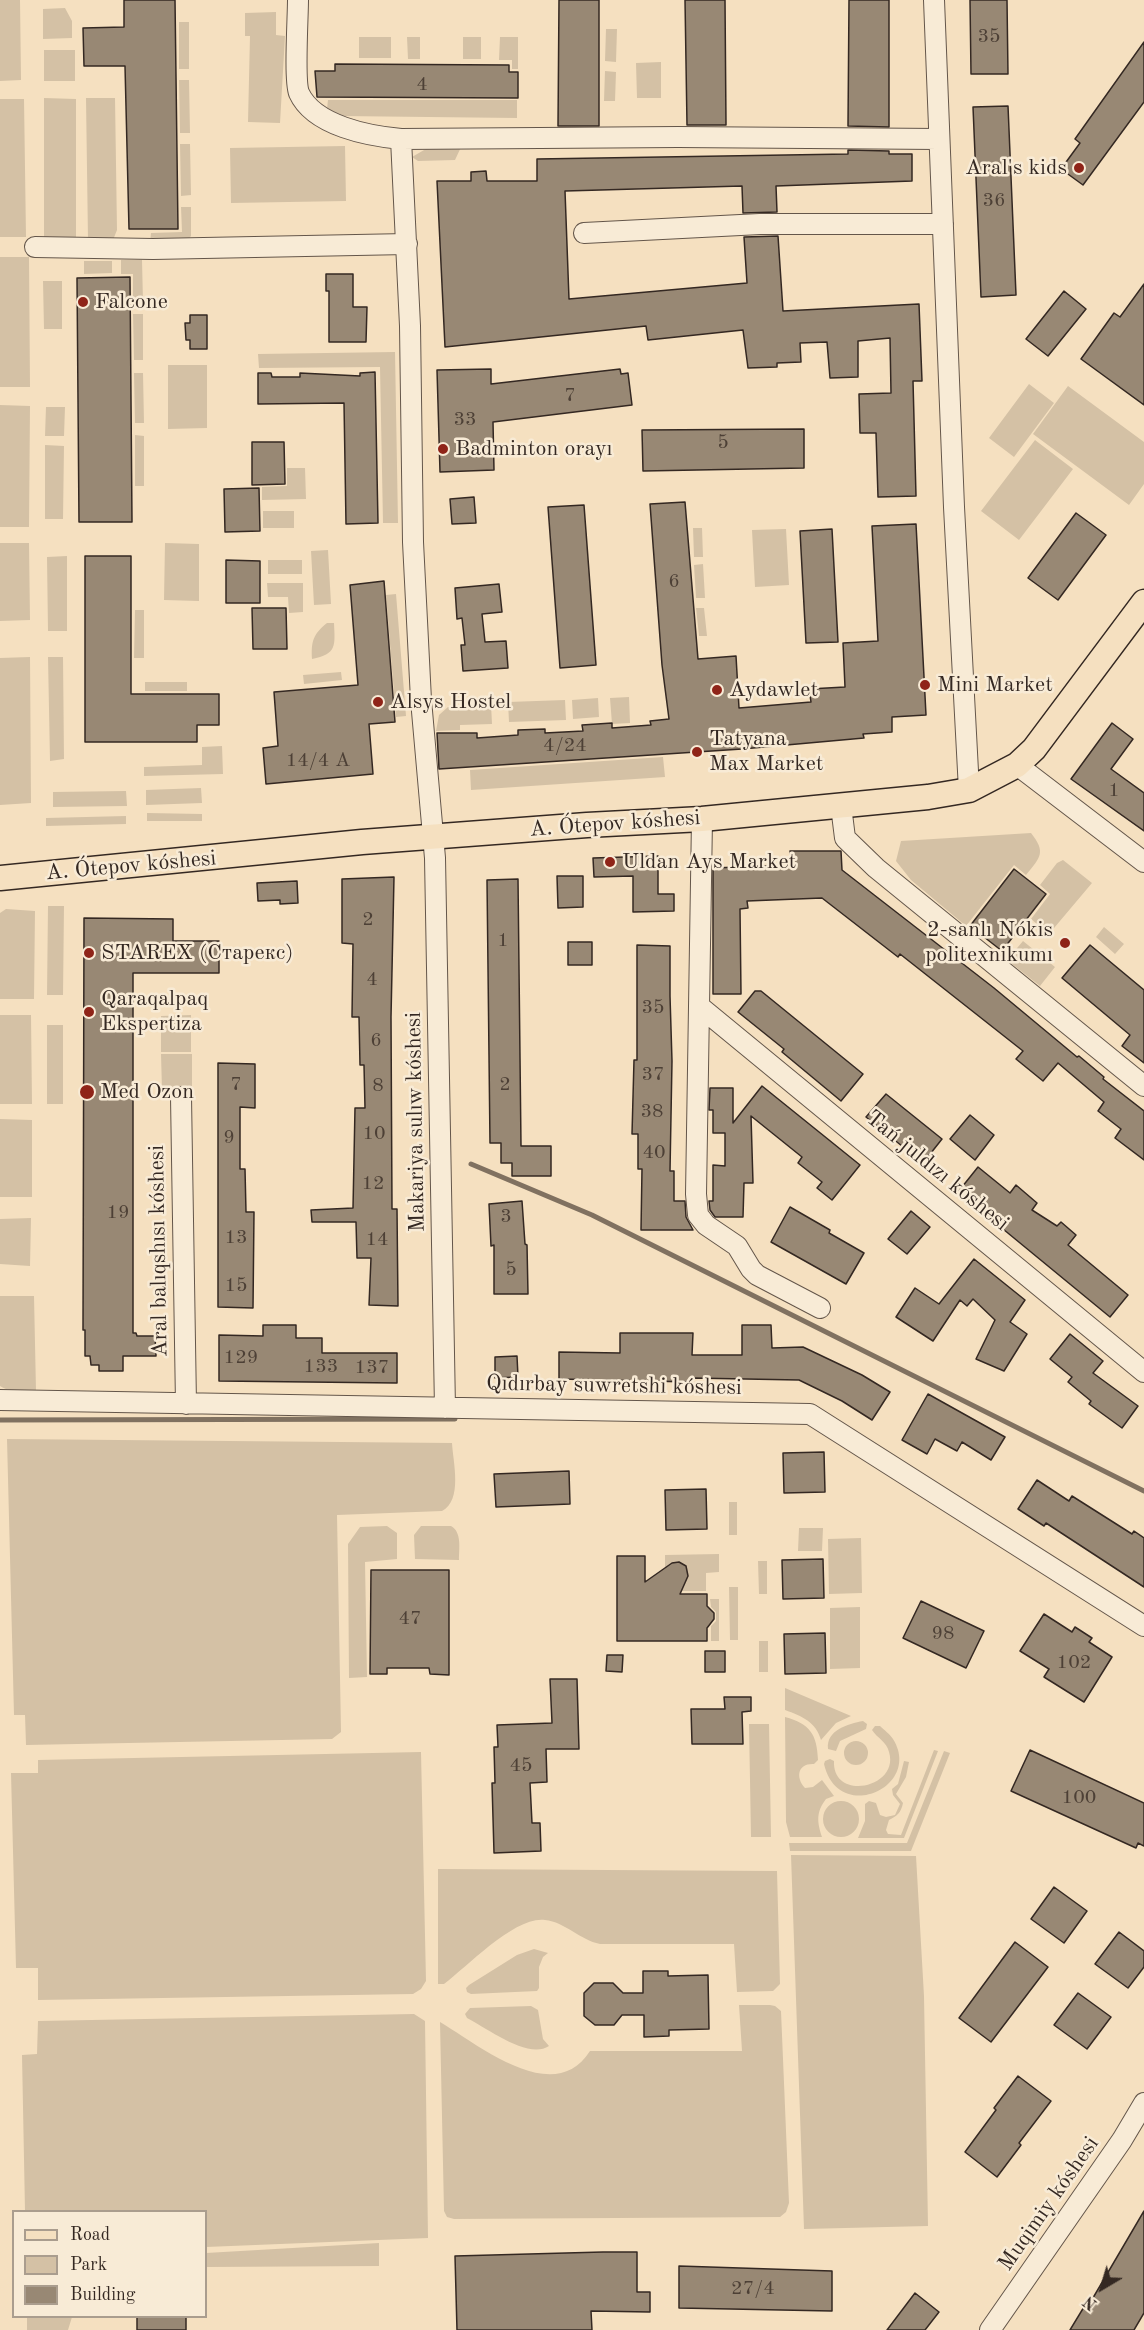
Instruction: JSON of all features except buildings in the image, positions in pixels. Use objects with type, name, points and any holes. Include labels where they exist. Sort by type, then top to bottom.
[{"type":"main road","name":"A. Ótepov kóshesi","points":[[0,878],[434,836],[702,819],[928,797],[969,790],[1017,765],[1034,749],[1140,615]]},
{"type":"street","points":[[298,0],[298,91],[307,105],[324,117],[354,132],[401,139],[678,137],[939,139]]},
{"type":"street","points":[[934,0],[954,507],[969,790]]},
{"type":"street","name":"Makariya sulıw kóshesi","points":[[401,139],[407,244],[413,543],[421,706],[434,836],[445,1408]]},
{"type":"street","points":[[584,233],[760,224],[943,224]]},
{"type":"street","points":[[35,247],[153,249],[407,244]]},
{"type":"street","points":[[1017,765],[1144,862]]},
{"type":"street","points":[[842,806],[845,838],[876,868],[1144,1086]]},
{"type":"street","points":[[702,819],[696,1194],[698,1215],[706,1226],[736,1246],[750,1269],[757,1275],[820,1308]]},
{"type":"street","name":"Tań juldızı kóshesi","points":[[699,1006],[1144,1372]]},
{"type":"street","name":"Aral balıqshısı kóshesi","points":[[181,1097],[186,1404]]},
{"type":"street","name":"Qıdırbay suwretshi kóshesi","points":[[0,1400],[810,1414],[1144,1626]]},
{"type":"street","name":"Muqimiy kóshesi","points":[[990,2330],[1122,2140],[1144,2103]]},
{"type":"green space","points":[[0,0],[20,0],[21,80],[0,81]]},
{"type":"green space","points":[[65,8],[72,21],[72,38],[43,39],[43,9]]},
{"type":"green space","points":[[276,12],[276,35],[285,36],[280,123],[248,122],[250,36],[245,36],[245,13]]},
{"type":"green space","points":[[179,22],[189,22],[189,69],[179,69]]},
{"type":"green space","points":[[606,29],[617,29],[616,62],[605,61]]},
{"type":"green space","points":[[359,37],[391,37],[391,58],[359,58]]},
{"type":"green space","points":[[407,37],[420,37],[420,59],[408,59]]},
{"type":"green space","points":[[463,37],[481,37],[481,59],[463,59]]},
{"type":"green space","points":[[500,37],[518,37],[518,69],[512,69],[512,60],[499,60]]},
{"type":"green space","points":[[44,50],[75,50],[75,81],[44,81]]},
{"type":"green space","points":[[661,62],[661,98],[637,98],[636,63]]},
{"type":"green space","points":[[605,71],[616,72],[615,101],[604,101]]},
{"type":"green space","points":[[179,80],[189,80],[190,133],[180,133]]},
{"type":"green space","points":[[44,98],[76,99],[76,238],[44,238]]},
{"type":"green space","points":[[86,98],[115,98],[117,230],[113,240],[88,240]]},
{"type":"green space","points":[[0,99],[24,99],[26,237],[0,237]]},
{"type":"green space","points":[[328,100],[517,100],[517,118],[340,116],[327,109]]},
{"type":"green space","points":[[180,144],[190,144],[191,195],[181,196]]},
{"type":"green space","points":[[462,145],[455,160],[418,161],[412,157],[431,146]]},
{"type":"green space","points":[[345,146],[346,201],[231,203],[230,148]]},
{"type":"green space","points":[[181,207],[191,207],[191,236],[187,241],[150,243],[151,233],[182,232]]},
{"type":"green space","points":[[0,257],[29,257],[30,387],[0,387]]},
{"type":"green space","points":[[121,260],[142,260],[143,302],[133,302],[133,274],[121,274]]},
{"type":"green space","points":[[84,261],[112,261],[112,273],[84,274]]},
{"type":"green space","points":[[43,281],[62,281],[62,329],[44,329]]},
{"type":"green space","points":[[133,314],[143,314],[143,360],[134,360]]},
{"type":"green space","points":[[395,352],[398,523],[383,523],[380,367],[259,368],[258,354]]},
{"type":"green space","points":[[168,365],[207,365],[207,428],[168,429]]},
{"type":"green space","points":[[134,373],[143,373],[144,423],[135,423]]},
{"type":"green space","points":[[1029,384],[1054,403],[1014,457],[989,438]]},
{"type":"green space","points":[[1068,386],[1144,442],[1144,484],[1129,505],[1033,434]]},
{"type":"green space","points":[[0,405],[30,406],[29,527],[0,527]]},
{"type":"green space","points":[[46,407],[65,407],[64,436],[45,436]]},
{"type":"green space","points":[[135,435],[144,436],[144,486],[135,486]]},
{"type":"green space","points":[[1035,440],[1073,469],[1019,540],[981,511]]},
{"type":"green space","points":[[45,445],[64,446],[63,519],[45,519]]},
{"type":"green space","points":[[287,468],[305,468],[306,499],[262,500],[262,487],[287,486]]},
{"type":"green space","points":[[263,511],[294,511],[294,528],[263,528]]},
{"type":"green space","points":[[693,528],[702,528],[703,557],[694,557]]},
{"type":"green space","points":[[786,529],[789,585],[755,587],[752,530]]},
{"type":"green space","points":[[0,543],[29,543],[30,620],[0,621]]},
{"type":"green space","points":[[165,543],[199,544],[199,601],[164,600]]},
{"type":"green space","points":[[328,550],[331,604],[314,605],[311,551]]},
{"type":"green space","points":[[67,556],[67,631],[48,631],[47,557]]},
{"type":"green space","points":[[268,560],[302,560],[302,574],[268,574]]},
{"type":"green space","points":[[703,564],[705,598],[696,598],[694,565]]},
{"type":"green space","points":[[267,583],[303,583],[303,612],[289,613],[288,597],[268,597]]},
{"type":"green space","points":[[396,594],[406,716],[396,717],[386,595]]},
{"type":"green space","points":[[696,608],[704,608],[707,636],[699,636]]},
{"type":"green space","points":[[135,610],[144,610],[144,658],[134,658]]},
{"type":"green space","points":[[327,623],[334,623],[333,648],[326,654],[312,659],[314,639]]},
{"type":"green space","points":[[30,657],[31,803],[0,805],[0,658]]},
{"type":"green space","points":[[48,657],[63,657],[64,759],[50,761]]},
{"type":"green space","points":[[341,672],[342,680],[304,684],[303,675]]},
{"type":"green space","points":[[145,682],[187,682],[187,691],[145,691]]},
{"type":"green space","points":[[629,697],[630,723],[612,724],[610,698]]},
{"type":"green space","points":[[598,698],[599,717],[573,719],[572,700]]},
{"type":"green space","points":[[565,700],[566,720],[509,722],[508,702]]},
{"type":"green space","points":[[491,704],[492,724],[460,725],[460,730],[436,731],[439,715],[448,707]]},
{"type":"green space","points":[[222,746],[223,774],[144,776],[144,767],[202,765],[202,747]]},
{"type":"green space","points":[[663,757],[665,777],[471,790],[470,770]]},
{"type":"green space","points":[[201,788],[202,803],[146,805],[146,790]]},
{"type":"green space","points":[[126,791],[127,806],[53,807],[53,792]]},
{"type":"green space","points":[[147,813],[202,814],[202,821],[147,821]]},
{"type":"green space","points":[[126,816],[126,824],[46,826],[46,818]]},
{"type":"green space","points":[[1031,833],[1040,850],[1035,864],[1026,875],[1014,865],[966,926],[911,880],[896,861],[901,841]]},
{"type":"green space","points":[[1063,860],[1092,883],[1049,934],[1031,919],[1050,894],[1040,885],[1057,863]]},
{"type":"green space","points":[[48,906],[64,906],[63,995],[47,995]]},
{"type":"green space","points":[[6,909],[35,911],[34,999],[0,999],[0,913]]},
{"type":"green space","points":[[1104,927],[1124,944],[1115,954],[1096,937]]},
{"type":"green space","points":[[1023,941],[1055,967],[1040,986],[1007,960]]},
{"type":"green space","points":[[0,1015],[31,1015],[32,1104],[0,1104]]},
{"type":"green space","points":[[191,1015],[191,1052],[161,1052],[161,1016]]},
{"type":"green space","points":[[47,1025],[63,1025],[63,1104],[47,1104]]},
{"type":"green space","points":[[161,1054],[192,1054],[192,1090],[162,1090]]},
{"type":"green space","points":[[0,1119],[32,1120],[32,1197],[0,1197]]},
{"type":"green space","points":[[31,1218],[30,1266],[0,1264],[0,1219]]},
{"type":"green space","points":[[0,1296],[34,1296],[36,1391],[13,1391],[0,1386]]},
{"type":"green space","points":[[7,1439],[452,1443],[455,1490],[453,1498],[442,1511],[337,1515],[341,1732],[332,1739],[26,1745],[25,1715],[14,1715]]},
{"type":"green space","points":[[729,1502],[737,1502],[737,1535],[729,1535]]},
{"type":"green space","points":[[387,1526],[397,1533],[397,1559],[365,1562],[367,1677],[349,1678],[348,1544],[360,1527]]},
{"type":"green space","points":[[421,1526],[451,1526],[455,1529],[459,1541],[459,1560],[415,1559],[414,1535]]},
{"type":"green space","points":[[799,1528],[823,1528],[822,1551],[798,1551]]},
{"type":"green space","points":[[861,1538],[862,1593],[829,1594],[828,1539]]},
{"type":"green space","points":[[719,1554],[719,1572],[706,1573],[706,1591],[665,1591],[665,1555]]},
{"type":"green space","points":[[758,1561],[767,1561],[767,1594],[759,1594]]},
{"type":"green space","points":[[729,1587],[738,1587],[738,1640],[730,1640]]},
{"type":"green space","points":[[710,1599],[719,1599],[719,1641],[711,1641],[711,1626],[716,1621],[716,1612],[711,1607]]},
{"type":"green space","points":[[860,1607],[860,1668],[830,1669],[830,1608]]},
{"type":"green space","points":[[759,1641],[768,1641],[768,1672],[759,1672]]},
{"type":"green space","points":[[785,1688],[851,1716],[836,1723],[821,1740],[816,1729],[808,1720],[785,1710]]},
{"type":"green space","points":[[785,1717],[806,1727],[816,1743],[818,1760],[814,1764],[801,1768],[799,1775],[802,1784],[805,1788],[813,1787],[822,1780],[834,1796],[826,1799],[819,1813],[818,1822],[822,1837],[790,1837],[786,1822]]},
{"type":"green space","points":[[863,1721],[867,1724],[866,1729],[840,1741],[836,1751],[828,1749],[828,1742],[839,1729]]},
{"type":"green space","points":[[749,1724],[769,1724],[771,1837],[751,1837]]},
{"type":"green space","points":[[875,1726],[880,1726],[893,1739],[899,1756],[897,1772],[888,1784],[875,1792],[860,1796],[845,1793],[832,1782],[824,1764],[825,1761],[830,1759],[834,1761],[836,1774],[843,1782],[853,1786],[876,1781],[885,1774],[890,1764],[888,1749],[872,1730]]},
{"type":"green space","points":[[851,1741],[861,1741],[868,1748],[868,1758],[861,1765],[851,1765],[844,1758],[844,1748]]},
{"type":"green space","points":[[934,1750],[938,1751],[904,1838],[858,1838],[865,1821],[865,1804],[869,1801],[876,1803],[880,1815],[886,1817],[895,1815],[900,1804],[893,1795],[892,1789],[898,1784],[904,1761],[909,1762],[906,1777],[896,1794],[903,1803],[898,1814],[889,1820],[886,1830],[888,1834],[901,1835]]},
{"type":"green space","points":[[944,1751],[950,1753],[911,1851],[790,1851],[789,1843],[907,1843]]},
{"type":"green space","points":[[421,1752],[426,1981],[421,1989],[413,1994],[38,2000],[38,1968],[16,1968],[11,1773],[38,1773],[38,1760]]},
{"type":"green space","points":[[841,1801],[854,1806],[859,1819],[854,1832],[841,1837],[828,1832],[823,1819],[828,1806]]},
{"type":"green space","points":[[791,1855],[916,1856],[924,1996],[928,2226],[804,2229]]},
{"type":"green space","points":[[438,1869],[777,1871],[780,1984],[773,1991],[737,1992],[734,1944],[600,1944],[559,1924],[545,1920],[533,1921],[506,1934],[444,1984],[438,1984]]},
{"type":"green space","points":[[534,1949],[548,1953],[543,1957],[539,1967],[537,1991],[471,1994],[467,1992],[466,1988],[469,1985],[517,1955]]},
{"type":"green space","points":[[739,2005],[770,2005],[781,2011],[789,2203],[786,2212],[780,2217],[454,2219],[447,2217],[444,2211],[440,2022],[495,2056],[516,2066],[537,2073],[557,2074],[575,2067],[590,2051],[742,2051]]},
{"type":"green space","points":[[531,2006],[538,2010],[543,2039],[549,2046],[540,2049],[530,2049],[508,2041],[467,2018],[465,2014],[470,2008]]},
{"type":"green space","points":[[414,2014],[425,2021],[428,2238],[207,2247],[207,2210],[25,2210],[22,2055],[37,2054],[38,2021]]},
{"type":"green space","points":[[379,2243],[379,2266],[207,2267],[207,2253]]},
{"type":"green space","points":[[27,2318],[72,2318],[68,2330],[27,2330]]},
{"type":"waterway","points":[[471,1164],[592,1215],[1144,1491]]},
{"type":"waterway","points":[[0,1420],[455,1419]]},
{"type":"place","name":"Aral's kids","points":[[1079,168]]},
{"type":"place","name":"Falcone","points":[[83,302]]},
{"type":"place","name":"Badminton orayı","points":[[443,449]]},
{"type":"place","name":"Mini Market","points":[[925,685]]},
{"type":"place","name":"Aydawlet","points":[[717,690]]},
{"type":"place","name":"Alsys Hostel","points":[[378,702]]},
{"type":"place","name":"Tatyana Max Market","points":[[697,752]]},
{"type":"place","name":"Uldan Ays Market","points":[[610,862]]},
{"type":"place","name":"2-sanlı Nókis politexnikumı","points":[[1065,943]]},
{"type":"place","name":"STAREX (Старекс)","points":[[89,953]]},
{"type":"place","name":"Qaraqalpaq Ekspertiza","points":[[89,1012]]},
{"type":"place","name":"Med Ozon","points":[[87,1092]]}]
